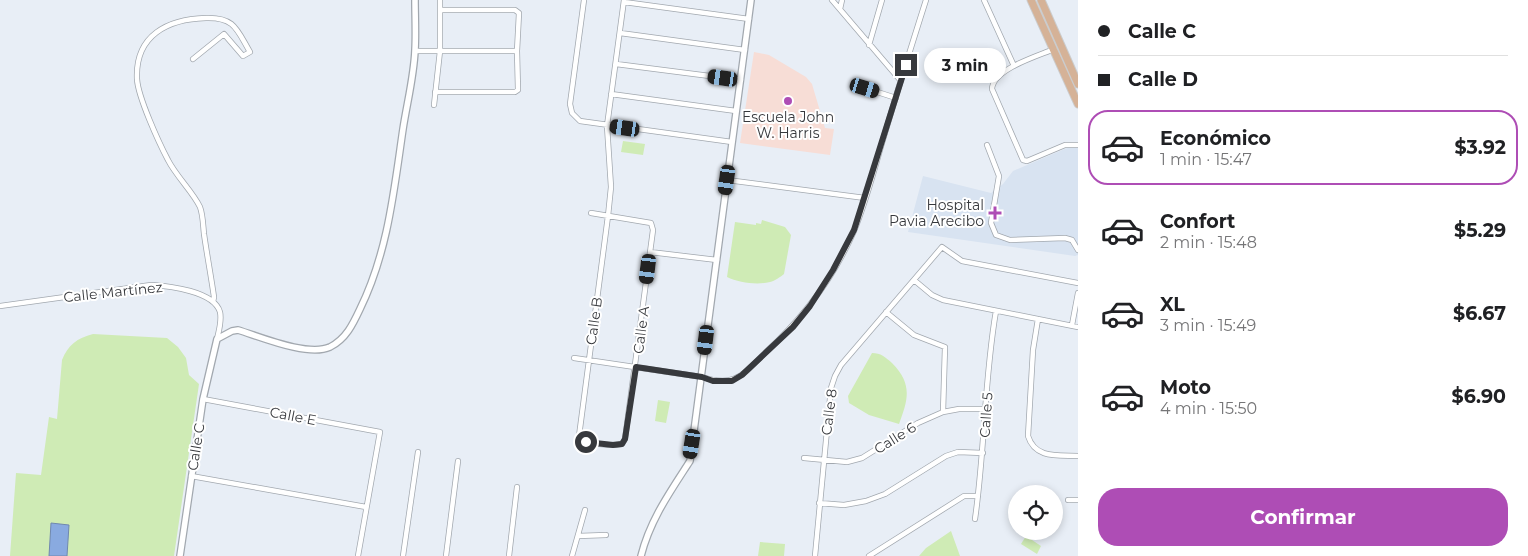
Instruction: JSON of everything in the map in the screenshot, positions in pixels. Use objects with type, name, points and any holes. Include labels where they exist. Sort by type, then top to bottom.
[{"type":"main road","points":[[1031,0],[1078,104]]},
{"type":"main road","points":[[1041,0],[1078,84]]},
{"type":"street","points":[[217,339],[238,330],[302,350],[316,350],[329,348],[339,342],[350,329],[369,291],[389,224],[415,51],[415,0]]},
{"type":"street","points":[[434,105],[440,51],[440,0]]},
{"type":"street","points":[[584,0],[570,104],[572,113],[580,121],[732,142]]},
{"type":"street","points":[[641,556],[650,527],[690,460],[752,0]]},
{"type":"street","points":[[832,0],[901,81]]},
{"type":"street","points":[[840,9],[842,0]]},
{"type":"street","points":[[870,45],[882,0]]},
{"type":"street","points":[[574,358],[702,377],[713,381],[732,381],[742,375],[793,327],[810,306],[844,251],[854,230],[926,0]]},
{"type":"street","points":[[984,0],[1014,66]]},
{"type":"street","points":[[624,1],[749,18]]},
{"type":"street","name":"Calle B","points":[[622,444],[586,442],[579,436],[612,188],[607,126],[624,1]]},
{"type":"street","points":[[435,92],[515,92],[518,90],[519,13],[515,10],[440,10]]},
{"type":"street","points":[[194,59],[224,34],[243,56],[250,52],[236,28],[228,21],[220,18],[188,19],[160,28],[147,41],[139,58],[137,80],[142,100],[168,161],[200,208],[214,297],[213,302],[220,313],[221,321],[217,339]]},
{"type":"street","points":[[620,33],[745,50]]},
{"type":"street","points":[[1054,49],[998,75],[994,80],[992,89],[1023,160],[1027,161],[1065,146],[1078,144]]},
{"type":"street","points":[[415,51],[518,51]]},
{"type":"street","points":[[616,64],[741,80]]},
{"type":"street","points":[[865,88],[896,98]]},
{"type":"street","points":[[611,94],[736,111]]},
{"type":"street","points":[[986,145],[999,176],[991,223],[996,235],[1010,240],[1065,238],[1072,240],[1078,250]]},
{"type":"street","points":[[727,180],[865,198]]},
{"type":"street","points":[[591,213],[651,223],[654,230],[650,252],[717,260]]},
{"type":"street","name":"Calle 8","points":[[815,556],[831,388],[835,376],[841,365],[942,247],[962,261],[1078,282]]},
{"type":"street","name":"Calle A","points":[[622,444],[625,439],[636,367],[650,252]]},
{"type":"street","points":[[914,280],[932,295],[943,300],[1078,327]]},
{"type":"street","name":"Calle Martínez","points":[[0,306],[151,285],[170,286],[192,291],[213,302]]},
{"type":"street","points":[[1072,326],[1078,292]]},
{"type":"street","name":"Calle 5","points":[[975,519],[983,453],[991,342],[996,311]]},
{"type":"street","points":[[886,312],[914,335],[945,347],[943,412]]},
{"type":"street","points":[[1038,319],[1033,350],[1028,436],[1036,450],[1046,455],[1078,456]]},
{"type":"street","name":"Calle C","points":[[180,556],[203,399],[217,339]]},
{"type":"street","name":"Calle E","points":[[203,399],[380,432],[366,507]]},
{"type":"street","name":"Calle 6","points":[[804,458],[847,462],[862,458],[918,423],[943,412],[959,409],[986,410]]},
{"type":"street","points":[[403,556],[418,452]]},
{"type":"street","points":[[819,503],[844,505],[866,502],[884,494],[946,456],[958,452],[983,453]]},
{"type":"street","points":[[446,556],[458,461]]},
{"type":"street","points":[[191,476],[366,507],[358,556]]},
{"type":"street","points":[[509,556],[517,487]]},
{"type":"street","points":[[869,556],[964,496],[978,496]]},
{"type":"street","points":[[1068,500],[1078,500]]},
{"type":"street","points":[[572,556],[586,510]]},
{"type":"street","points":[[578,536],[606,535]]},
{"type":"shaded area","points":[[754,52],[769,55],[806,77],[812,84],[825,128],[834,129],[830,155],[740,143]]},
{"type":"shaded area","name":"Hospital Pavia Arecibo","points":[[1078,146],[1078,255],[908,232],[923,176],[991,193],[1003,184],[1013,171],[1067,148]]},
{"type":"green space","points":[[623,141],[645,144],[643,155],[621,152]]},
{"type":"green space","points":[[762,220],[785,227],[791,235],[784,274],[772,281],[760,283],[743,282],[727,277],[735,222],[756,225],[756,223],[761,224]]},
{"type":"green space","points":[[93,334],[167,338],[178,347],[186,358],[189,375],[199,384],[174,556],[10,556],[16,473],[41,475],[49,417],[57,419],[62,360],[67,350],[74,343]]},
{"type":"green space","points":[[872,353],[880,355],[892,363],[899,371],[906,385],[905,407],[899,424],[869,415],[849,403],[848,396]]},
{"type":"green space","points":[[658,400],[670,402],[666,423],[655,421]]},
{"type":"green space","points":[[951,531],[960,556],[919,556],[926,548]]},
{"type":"green space","points":[[1024,540],[1032,540],[1041,546],[1037,554],[1021,544]]},
{"type":"green space","points":[[760,542],[785,544],[784,556],[758,556]]},
{"type":"water","points":[[51,523],[69,525],[67,556],[49,556]]},
{"type":"place","name":"Escuela John W. Harris","points":[[788,101]]},
{"type":"place","name":"Hospital Pavia Arecibo","points":[[995,213]]},
{"type":"route","points":[[586,442],[622,444],[625,439],[636,367],[702,377],[713,381],[732,381],[742,375],[793,327],[806,312],[833,270],[854,230],[906,65]]}]
